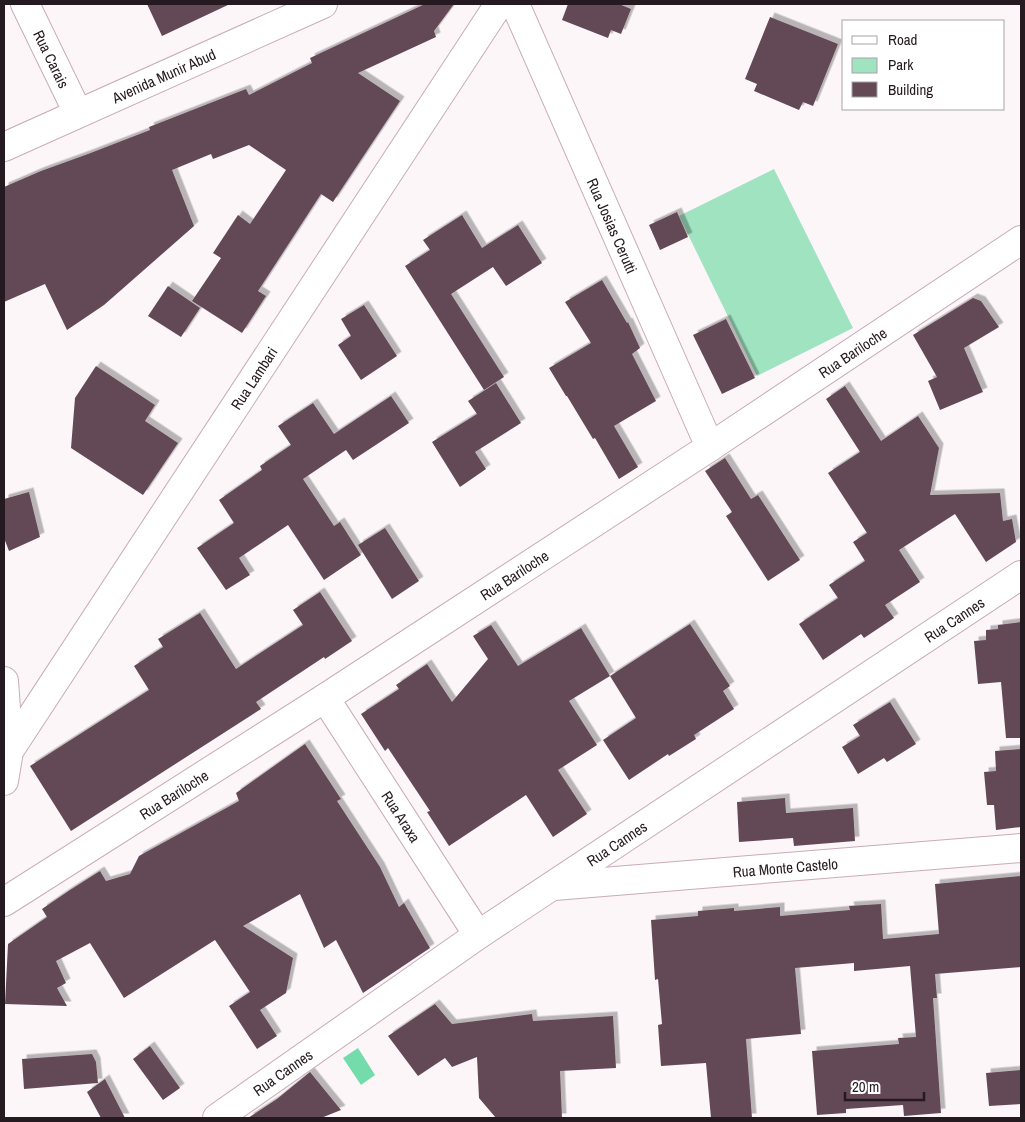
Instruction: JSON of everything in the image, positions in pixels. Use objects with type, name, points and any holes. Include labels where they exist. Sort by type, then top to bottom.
[{"type":"street","name":"Rua Carais","points":[[26,4],[78,113]]},
{"type":"street","name":"Avenida Munir Abud","points":[[4,146],[323,4]]},
{"type":"street","name":"Rua Lambari","points":[[9,751],[499,4]]},
{"type":"street","name":"Rua Josias Cerutti","points":[[515,4],[710,447]]},
{"type":"street","name":"Rua Bariloche","points":[[4,902],[325,698],[710,447],[1021,240]]},
{"type":"street","name":"Rua Cannes","points":[[217,1118],[478,934],[1021,575]]},
{"type":"street","points":[[4,681],[9,751],[4,781]]},
{"type":"street","name":"Rua Araxa","points":[[325,698],[478,934]]},
{"type":"street","name":"Rua Monte Castelo","points":[[551,886],[1021,848]]},
{"type":"green space","points":[[774,169],[853,328],[757,376],[679,216]]},
{"type":"shaded area","points":[[358,1048],[375,1075],[361,1085],[343,1058]]},
{"type":"building","points":[[147,4],[230,4],[162,36]]},
{"type":"building","points":[[425,4],[454,4],[434,31],[436,37],[358,73],[400,101],[333,202],[321,194],[258,291],[266,296],[242,333],[192,301],[221,258],[213,253],[238,215],[250,224],[286,170],[249,145],[213,159],[211,154],[172,170],[194,226],[104,305],[67,330],[45,284],[4,302],[4,187],[150,130],[149,127],[246,89],[249,95],[312,63],[310,58]]},
{"type":"building","points":[[568,4],[619,4],[631,9],[621,34],[611,30],[608,38],[562,20]]},
{"type":"building","points":[[770,17],[838,44],[813,106],[803,102],[799,110],[754,91],[757,84],[745,79]]},
{"type":"building","points":[[677,212],[688,237],[660,250],[649,225]]},
{"type":"building","points":[[462,215],[482,248],[518,225],[542,263],[506,286],[493,267],[451,294],[504,377],[484,390],[405,266],[430,250],[423,240]]},
{"type":"building","points":[[602,280],[628,322],[640,348],[632,354],[656,401],[614,426],[638,467],[619,479],[595,438],[593,439],[549,368],[591,343],[565,302]]},
{"type":"building","points":[[168,286],[200,308],[181,337],[148,316]]},
{"type":"building","points":[[973,298],[981,301],[999,327],[964,348],[983,392],[940,410],[928,381],[937,377],[913,335]]},
{"type":"building","points":[[364,305],[397,356],[361,380],[338,345],[351,336],[341,319]]},
{"type":"building","points":[[726,319],[755,378],[722,394],[693,335]]},
{"type":"building","points":[[96,366],[155,405],[145,421],[178,443],[143,495],[71,448],[75,398]]},
{"type":"building","points":[[496,383],[521,423],[475,452],[486,469],[460,487],[432,442],[477,414],[468,401]]},
{"type":"building","points":[[845,386],[881,441],[918,416],[939,448],[930,495],[1000,493],[1003,521],[1012,519],[1016,542],[986,562],[955,514],[899,550],[920,582],[885,605],[894,618],[864,638],[861,634],[823,660],[799,624],[838,598],[829,585],[865,561],[853,542],[867,533],[828,473],[860,452],[826,399]]},
{"type":"building","points":[[391,396],[409,423],[353,460],[346,450],[303,479],[334,526],[340,522],[361,555],[324,580],[288,525],[239,558],[250,575],[226,590],[197,548],[234,523],[219,500],[262,470],[260,466],[291,445],[278,426],[313,403],[334,434]]},
{"type":"building","points":[[725,458],[751,499],[758,495],[800,560],[768,581],[726,516],[732,512],[705,471]]},
{"type":"building","points":[[29,492],[40,537],[9,551],[4,538],[4,499]]},
{"type":"building","points":[[385,528],[419,581],[392,599],[358,545]]},
{"type":"building","points":[[320,592],[352,641],[325,659],[324,657],[256,702],[261,709],[71,831],[30,766],[149,690],[134,666],[163,647],[158,639],[200,613],[236,669],[303,625],[293,610]]},
{"type":"building","points":[[1021,622],[1021,738],[1006,738],[1001,682],[978,684],[974,641],[986,640],[986,630],[998,629],[998,625]]},
{"type":"building","points":[[690,624],[730,686],[723,691],[734,709],[694,735],[696,739],[669,756],[668,754],[629,780],[603,740],[636,718],[610,676]]},
{"type":"building","points":[[491,625],[518,666],[581,628],[610,676],[569,701],[597,745],[558,770],[587,814],[553,837],[526,795],[449,846],[427,812],[430,811],[388,748],[385,751],[361,714],[399,689],[396,685],[427,664],[452,702],[488,659],[473,636]]},
{"type":"building","points":[[890,702],[916,744],[887,762],[884,758],[858,774],[842,747],[860,736],[853,725]]},
{"type":"building","points":[[305,744],[341,799],[337,801],[380,867],[399,907],[404,903],[430,948],[363,993],[336,940],[324,948],[300,894],[243,926],[293,958],[286,993],[260,1010],[277,1036],[257,1049],[229,1006],[250,992],[215,940],[124,998],[90,943],[56,961],[66,983],[57,988],[67,1006],[5,1004],[8,944],[47,917],[42,909],[100,871],[106,881],[130,874],[139,856],[239,801],[236,793]]},
{"type":"building","points":[[1021,749],[1021,827],[996,830],[994,805],[987,805],[984,772],[996,771],[995,751]]},
{"type":"building","points":[[785,798],[786,813],[853,808],[855,841],[794,846],[793,838],[739,842],[737,802]]},
{"type":"building","points":[[1021,876],[1021,967],[935,974],[937,998],[933,998],[941,1113],[904,1116],[903,1105],[846,1109],[846,1113],[817,1115],[812,1051],[899,1044],[898,1038],[916,1037],[910,966],[854,971],[854,963],[795,968],[801,1034],[746,1039],[752,1118],[711,1118],[706,1063],[661,1066],[658,1025],[662,1024],[658,979],[655,980],[651,920],[698,916],[698,911],[734,908],[734,911],[780,907],[780,916],[850,910],[849,906],[881,904],[883,939],[939,934],[935,884]]},
{"type":"building","points":[[435,1004],[452,1024],[532,1014],[533,1021],[613,1016],[616,1068],[560,1071],[562,1118],[496,1118],[479,1098],[477,1057],[452,1067],[445,1058],[418,1076],[388,1036]]},
{"type":"building","points":[[150,1046],[180,1088],[163,1100],[133,1059]]},
{"type":"building","points":[[92,1054],[96,1062],[98,1083],[24,1089],[22,1059]]},
{"type":"building","points":[[1021,1070],[1021,1104],[989,1106],[986,1073]]},
{"type":"building","points":[[310,1072],[341,1110],[321,1118],[248,1118],[277,1099]]},
{"type":"building","points":[[105,1079],[125,1118],[101,1118],[87,1092]]}]
